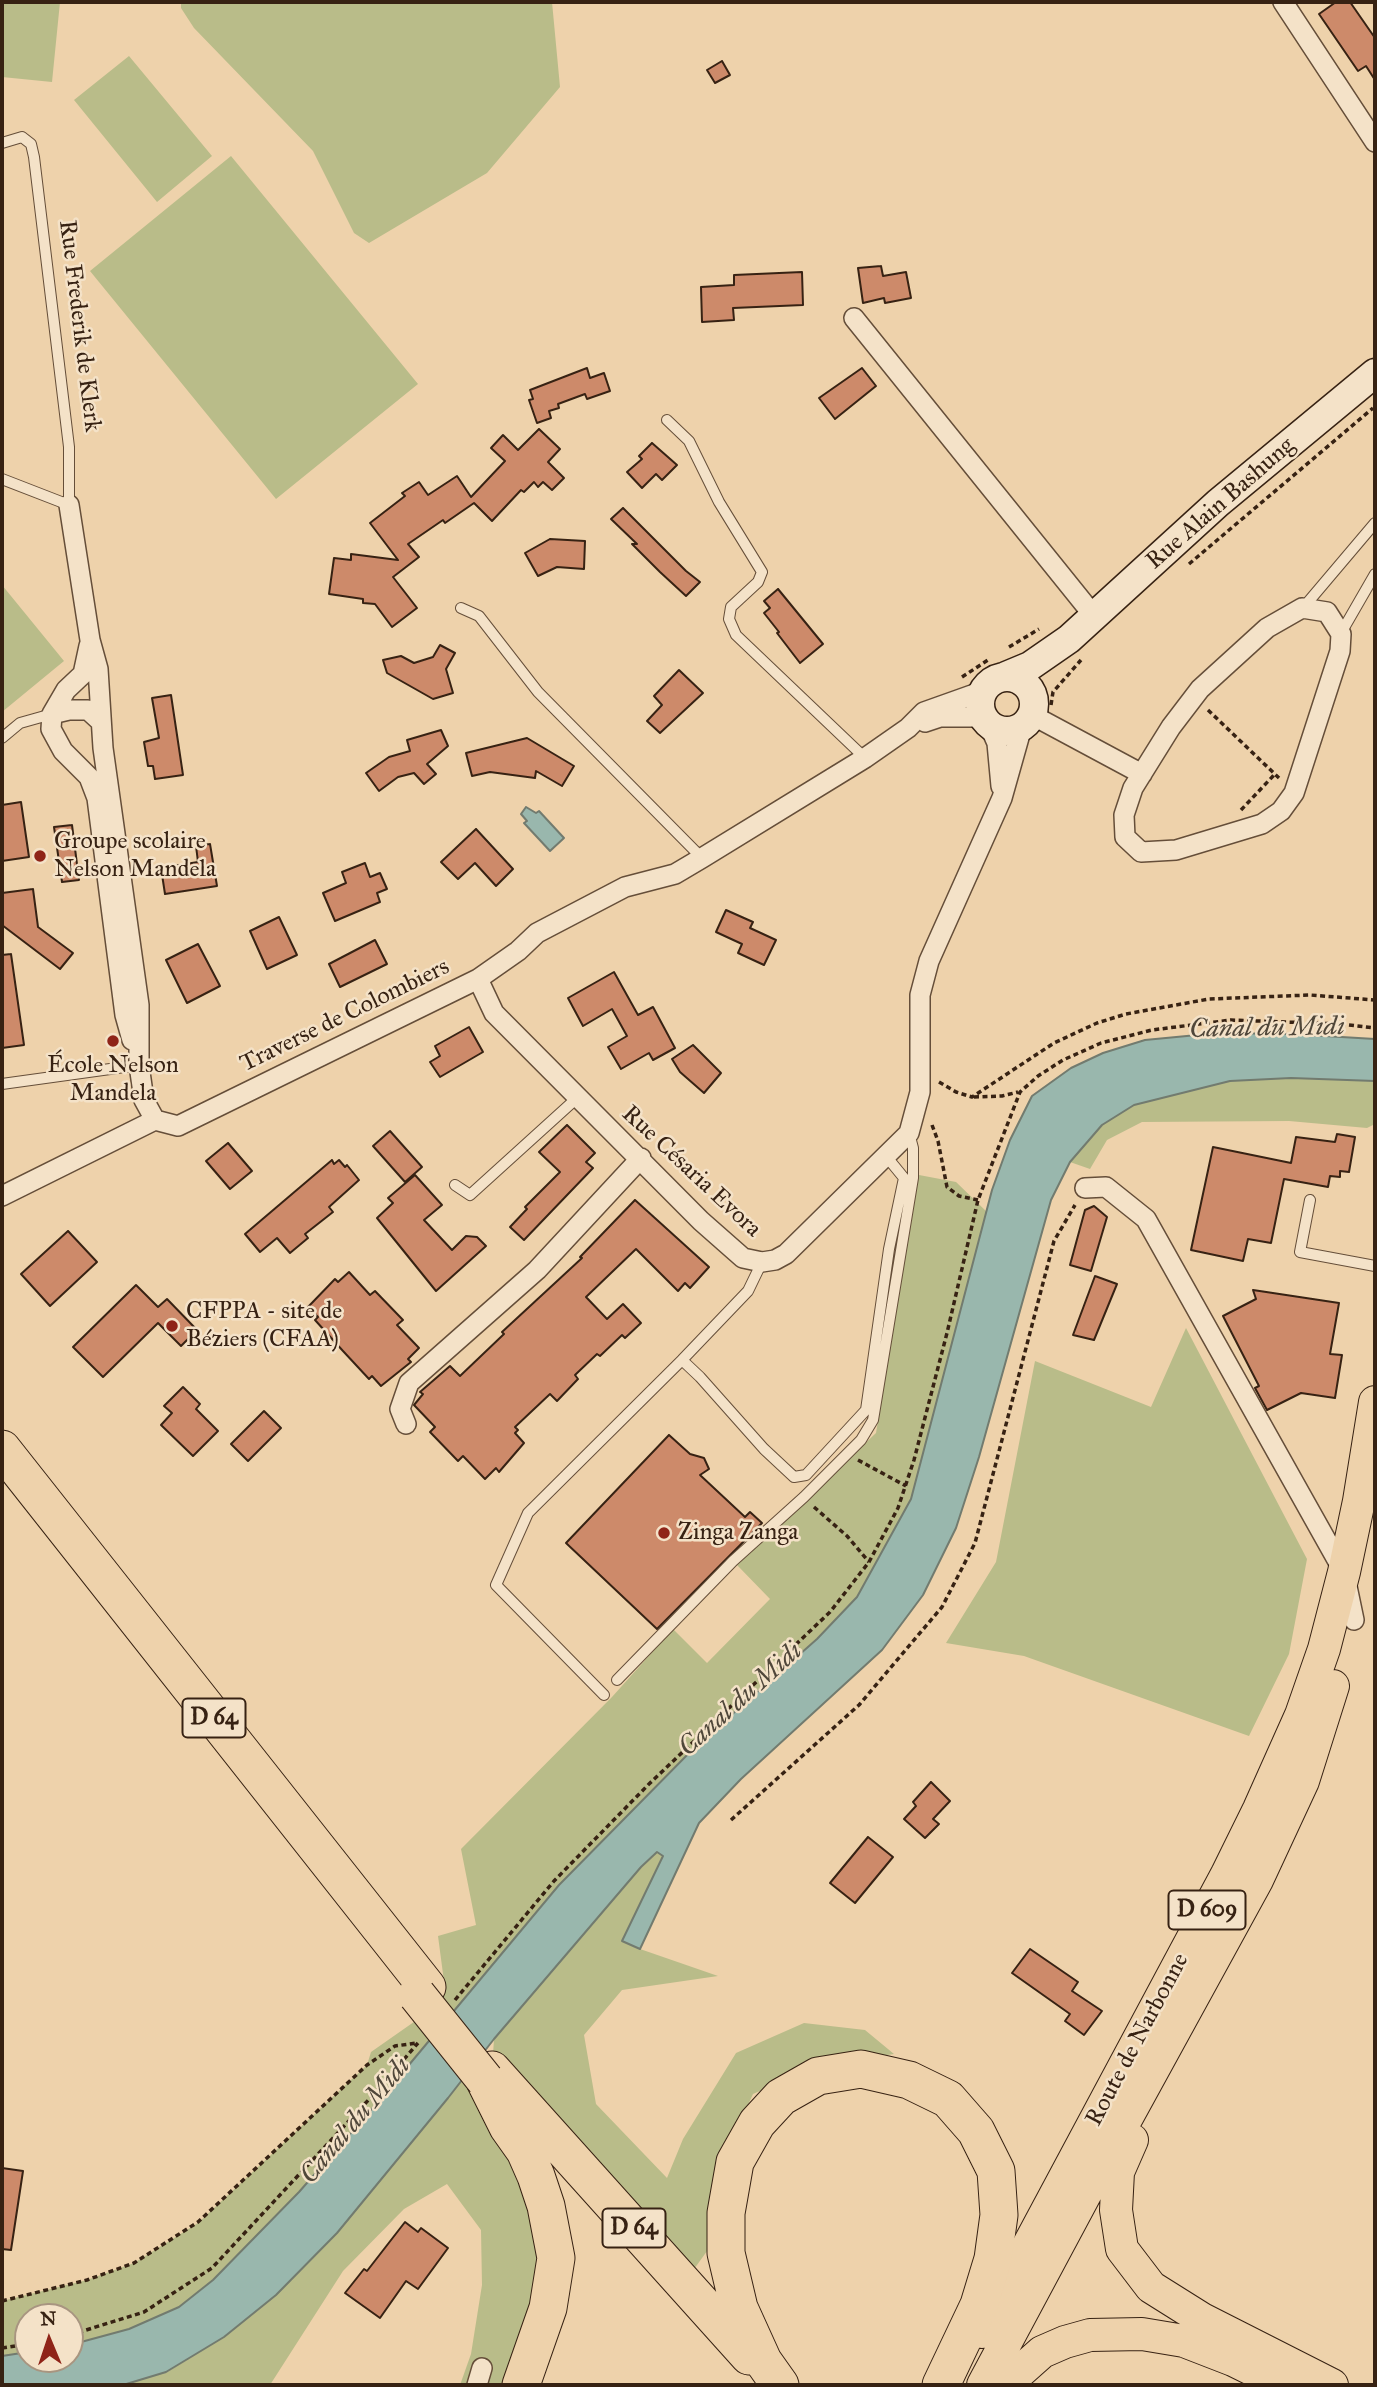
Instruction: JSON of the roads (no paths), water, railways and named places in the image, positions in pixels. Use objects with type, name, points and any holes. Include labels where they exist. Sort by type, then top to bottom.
[{"type":"highway","name":"D 64","points":[[2,1447],[432,1995],[488,2075],[760,2385]]},
{"type":"highway","name":"D 64","points":[[2,1469],[432,1995]]},
{"type":"highway","points":[[778,2385],[763,2361],[739,2308],[726,2253],[726,2213],[735,2162],[757,2123],[781,2097],[818,2076],[861,2069],[909,2080],[948,2099],[976,2132],[996,2171],[999,2215],[993,2259],[979,2305],[942,2385]]},
{"type":"highway","name":"D 64","points":[[488,2075],[778,2385]]},
{"type":"highway","points":[[488,2075],[509,2127],[525,2151],[536,2176],[546,2206],[556,2258],[548,2308],[521,2385]]},
{"type":"main road","name":"Route de Narbonne","points":[[953,2385],[1259,1809],[1301,1715],[1324,1649],[1343,1572],[1367,1503],[1375,1402]]},
{"type":"main road","name":"Route de Narbonne","points":[[983,2385],[1257,1880],[1303,1781],[1354,1620],[1375,1529]]},
{"type":"main road","points":[[1210,1966],[1118,2172],[1116,2210],[1122,2249],[1151,2287],[1202,2319],[1332,2385]]},
{"type":"main road","points":[[1005,2385],[1042,2352],[1066,2342],[1090,2335],[1142,2334],[1184,2341],[1233,2360],[1284,2385]]},
{"type":"street","points":[[1283,2],[1375,142]]},
{"type":"street","points":[[854,318],[1094,616]]},
{"type":"street","name":"Rue Alain Bashung","points":[[990,702],[1030,666],[1069,639],[1219,503],[1375,373]]},
{"type":"street","name":"Rue Frederik de Klerk","points":[[69,505],[90,639],[98,669],[100,721],[139,1005],[139,1065]]},
{"type":"street","points":[[1302,608],[1327,612],[1341,634],[1340,651],[1294,793],[1281,811],[1262,824],[1176,850],[1141,852],[1125,837],[1124,815],[1133,788],[1171,727],[1194,697],[1267,628],[1302,608]]},
{"type":"street","name":"Rue Frederik de Klerk","points":[[90,639],[83,674],[66,690],[52,714],[51,729],[63,751],[89,777],[97,799],[125,1015],[139,1065],[144,1100],[155,1120]]},
{"type":"street","name":"Rue Alain Bashung","points":[[1029,714],[1050,668],[1069,639]]},
{"type":"street","points":[[1021,680],[1028,685],[1029,714],[1005,731],[990,702],[1021,680]]},
{"type":"street","name":"Traverse de Colombiers","points":[[2,1196],[155,1120],[178,1125],[478,979],[518,951],[537,933],[625,887],[675,874],[865,758],[908,728],[990,702]]},
{"type":"street","name":"Rue Césaria Evora","points":[[990,702],[1002,798]]},
{"type":"street","points":[[52,714],[88,710],[100,721]]},
{"type":"street","points":[[1029,714],[1142,774]]},
{"type":"street","name":"Rue Césaria Evora","points":[[478,979],[494,1013],[701,1221],[743,1258],[762,1262],[775,1260],[786,1254],[909,1133],[920,1092],[920,995],[929,961],[1002,798],[1029,714]]},
{"type":"street","points":[[406,1424],[400,1409],[409,1383],[537,1270],[641,1158]]},
{"type":"street","points":[[1085,1188],[1106,1187],[1146,1219],[1343,1572],[1354,1620]]},
{"type":"lane","name":"Rue Frederik de Klerk","points":[[2,143],[22,137],[31,144],[34,157],[69,447],[69,505]]},
{"type":"lane","points":[[667,420],[689,441],[719,502],[762,572],[758,582],[731,607],[729,619],[736,635],[865,758]]},
{"type":"lane","points":[[2,478],[69,505]]},
{"type":"lane","points":[[1302,608],[1375,523]]},
{"type":"lane","points":[[1341,634],[1375,574]]},
{"type":"lane","points":[[461,608],[479,616],[538,692],[702,858]]},
{"type":"lane","points":[[2,738],[20,723],[52,714]]},
{"type":"lane","points":[[2,1084],[139,1065]]},
{"type":"lane","points":[[455,1185],[470,1195],[577,1097]]},
{"type":"lane","points":[[617,1680],[733,1561],[804,1497],[861,1440],[873,1420],[913,1178],[913,1148],[909,1133]]},
{"type":"lane","points":[[682,1360],[794,1478],[806,1475],[866,1410],[889,1249],[904,1178],[886,1157]]},
{"type":"lane","points":[[1310,1200],[1300,1252],[1375,1266]]},
{"type":"lane","points":[[604,1695],[496,1586],[528,1513],[748,1291],[762,1262]]},
{"type":"water","points":[[526,807],[536,813],[539,811],[564,838],[550,851],[524,823],[527,821],[521,814]]},
{"type":"water","points":[[1218,1033],[1375,1039],[1375,1081],[1291,1078],[1230,1081],[1134,1105],[1102,1125],[1070,1162],[1051,1200],[979,1457],[956,1528],[923,1595],[882,1650],[741,1779],[699,1823],[640,1949],[622,1941],[663,1856],[657,1852],[641,1867],[494,2039],[337,2233],[276,2295],[224,2337],[166,2372],[123,2385],[2,2385],[2,2356],[14,2354],[14,2373],[84,2373],[84,2341],[129,2329],[179,2307],[213,2280],[299,2192],[378,2102],[559,1885],[694,1748],[817,1639],[857,1597],[911,1499],[992,1190],[1010,1140],[1032,1096],[1071,1068],[1103,1053],[1145,1040]]},
{"type":"place","name":"Groupe scolaire Nelson Mandela","points":[[40,856]]},
{"type":"place","name":"École Nelson Mandela","points":[[113,1041]]},
{"type":"place","name":"CFPPA - site de Béziers (CFAA)","points":[[172,1326]]},
{"type":"place","name":"Zinga Zanga","points":[[664,1533]]},
{"type":"water label","name":"Canal du Midi","points":[[1267,1029]]},
{"type":"water label","name":"Canal du Midi","points":[[741,1700]]},
{"type":"water label","name":"Canal du Midi","points":[[356,2121]]}]
